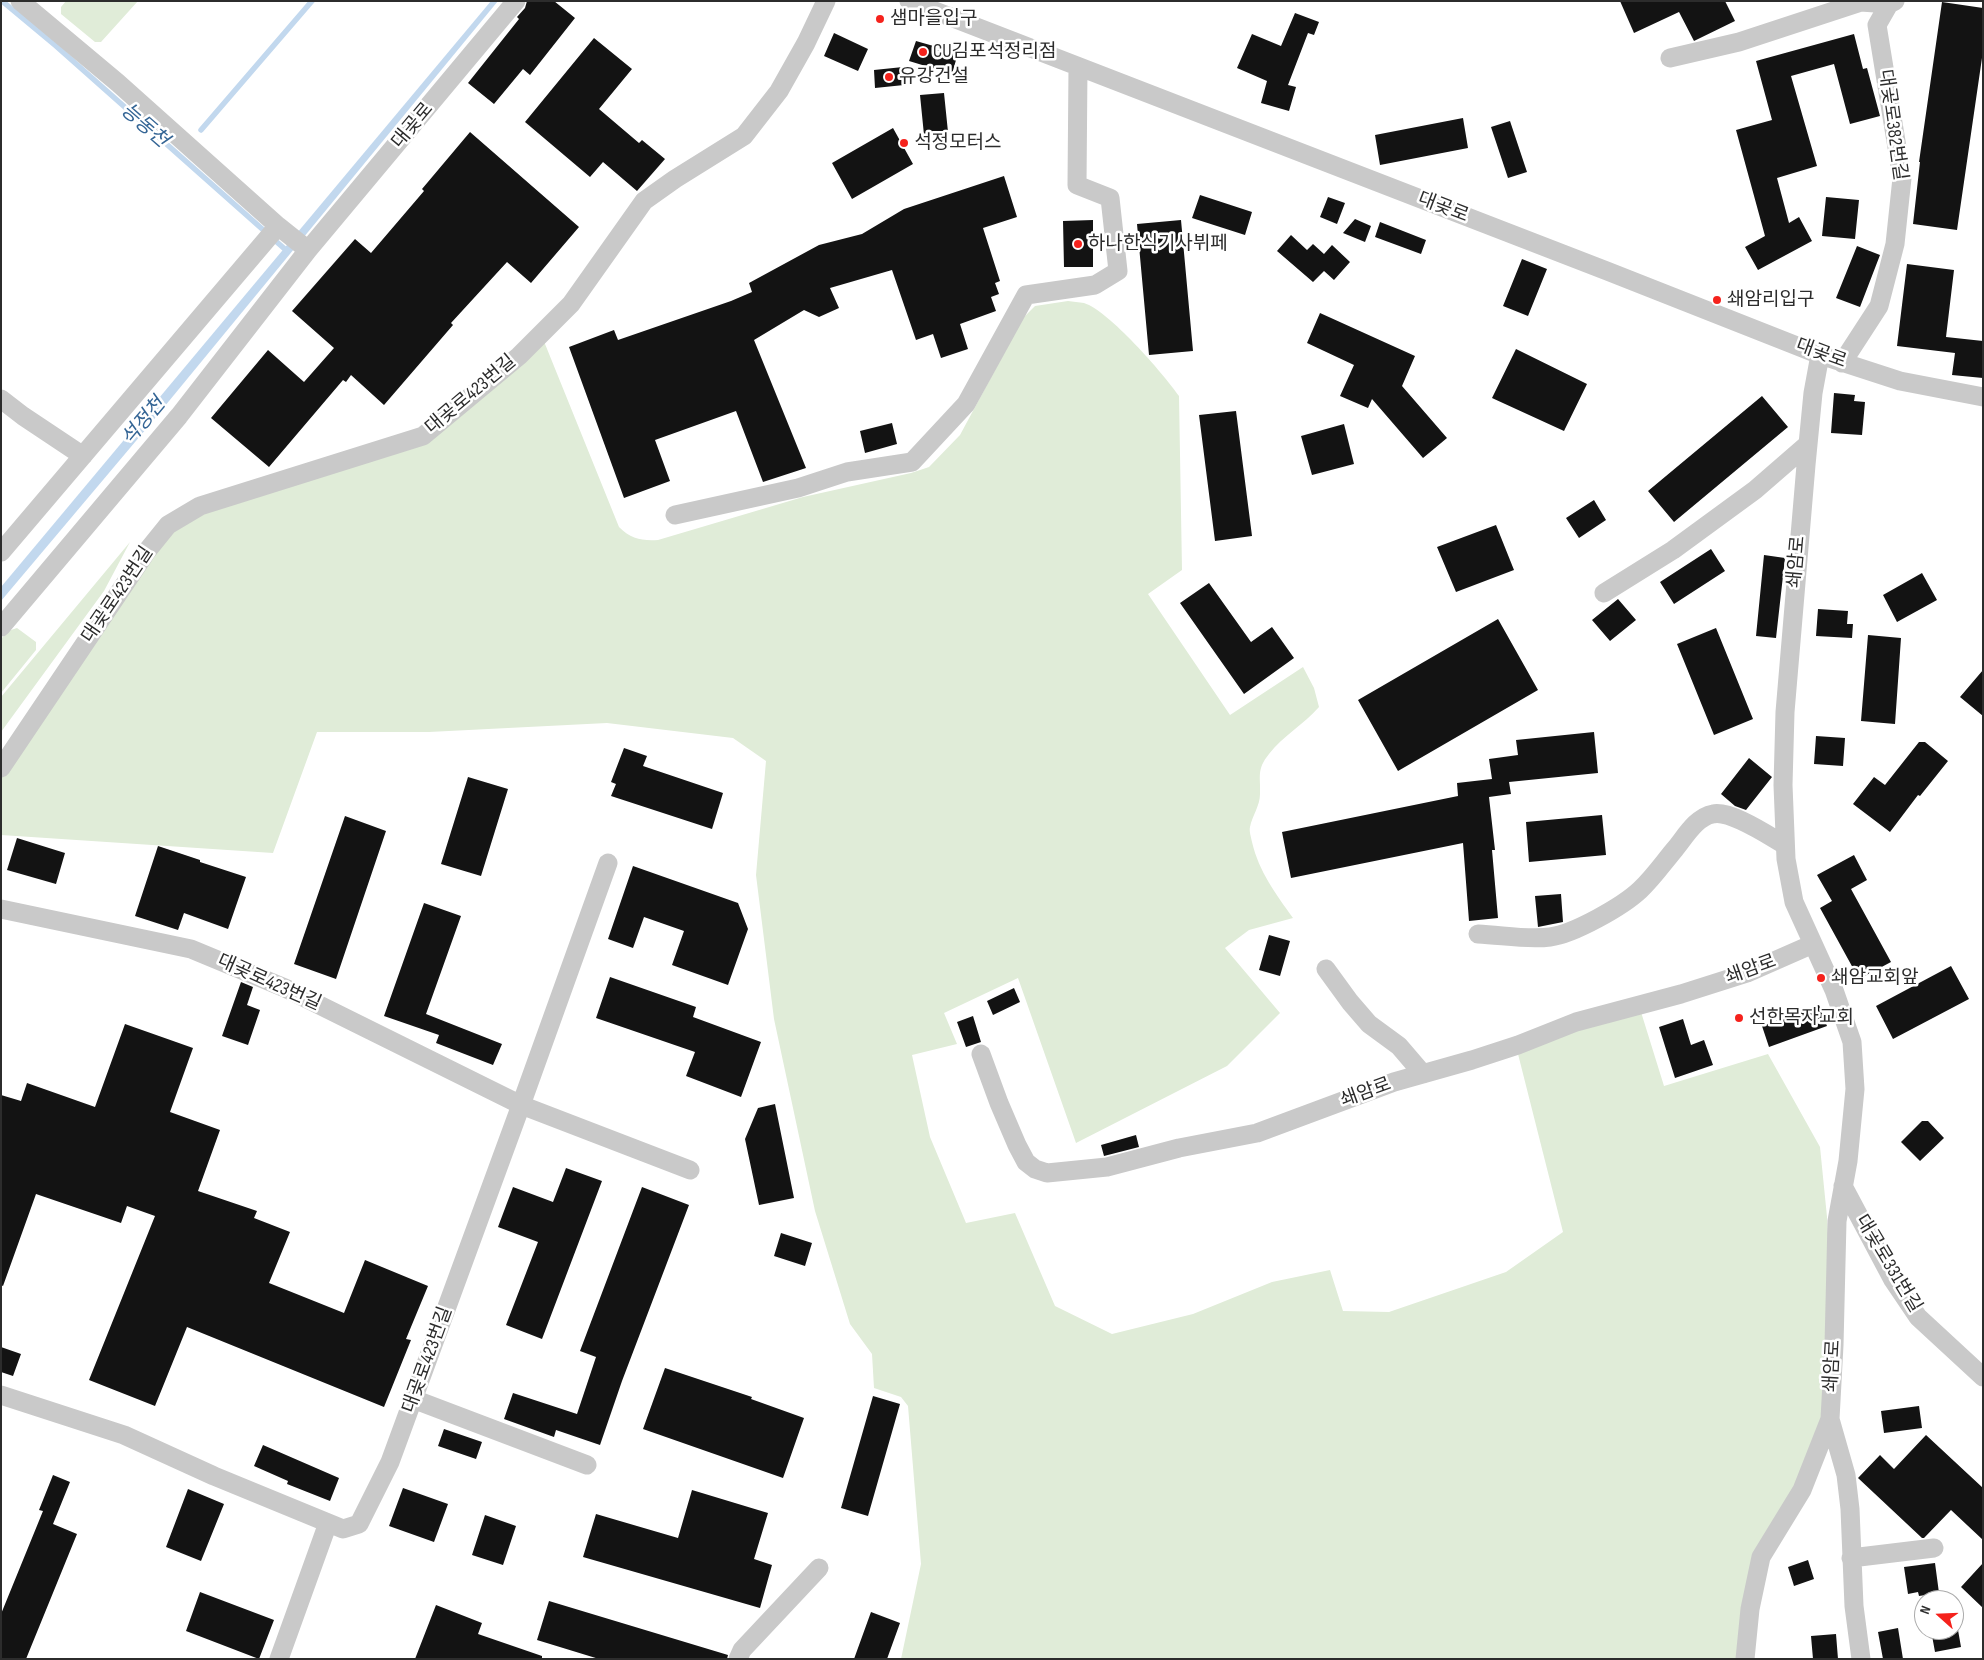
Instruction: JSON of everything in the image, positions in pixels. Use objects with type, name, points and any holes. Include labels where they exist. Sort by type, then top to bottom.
[{"type":"street","points":[[20,1],[118,83],[276,232],[306,249]]},
{"type":"street","name":"대곶로","points":[[1,627],[179,416],[306,249],[516,1]]},
{"type":"street","name":"대곶로423번길","points":[[1,768],[147,551],[168,525],[200,506],[423,436],[519,356],[571,304],[644,201],[675,179],[744,136],[779,91],[826,1]]},
{"type":"street","name":"대곶로","points":[[909,1],[1820,355],[1900,380],[1983,397]]},
{"type":"street","points":[[1670,58],[1738,42],[1861,2],[1892,3]]},
{"type":"street","name":"대곶로382번길","points":[[1842,363],[1879,306],[1895,244],[1902,178],[1877,26],[1892,3]]},
{"type":"street","points":[[675,515],[798,488],[847,472],[912,462],[966,404],[1026,295],[1095,285],[1118,271],[1110,198],[1078,185],[1078,67]]},
{"type":"street","points":[[1,552],[276,232]]},
{"type":"street","name":"쇄암로","points":[[1745,1659],[1750,1609],[1761,1557],[1802,1490],[1830,1419],[1834,1345],[1836,1221],[1848,1161],[1855,1089],[1852,1042],[1834,990],[1794,902],[1786,859],[1782,785],[1785,712],[1808,444],[1813,393],[1820,355]]},
{"type":"street","points":[[1,399],[83,456]]},
{"type":"street","points":[[1604,593],[1673,550],[1740,501],[1808,444]]},
{"type":"street","points":[[1478,934],[1534,938],[1566,934],[1620,905],[1640,890],[1698,822],[1712,814],[1724,813],[1786,844]]},
{"type":"street","name":"대곶로423번길","points":[[1,1395],[124,1435],[214,1476],[343,1529],[359,1524],[390,1462],[608,862]]},
{"type":"street","name":"대곶로423번길","points":[[1,910],[191,949],[285,988],[521,1105],[690,1170]]},
{"type":"street","name":"쇄암로","points":[[981,1054],[1016,1145],[1026,1162],[1035,1170],[1047,1173],[1107,1167],[1179,1148],[1257,1133],[1394,1082],[1518,1045],[1576,1022],[1681,994],[1747,973],[1813,944]]},
{"type":"street","points":[[1326,968],[1350,1002],[1369,1024],[1399,1046],[1423,1074]]},
{"type":"street","name":"대곶로331번길","points":[[1843,1186],[1893,1280],[1918,1317],[1983,1377]]},
{"type":"street","points":[[413,1399],[587,1465]]},
{"type":"street","points":[[1830,1419],[1846,1475],[1850,1509],[1854,1606],[1861,1659]]},
{"type":"street","points":[[279,1659],[328,1523]]},
{"type":"street","points":[[1851,1558],[1934,1548]]},
{"type":"street","points":[[738,1659],[742,1650],[819,1568]]},
{"type":"green space","points":[[66,1],[138,1],[101,42],[95,42],[61,14],[61,7]]},
{"type":"green space","points":[[1068,301],[1084,303],[1095,308],[1107,318],[1149,359],[1179,396],[1182,570],[1148,594],[1230,715],[1303,667],[1314,688],[1319,707],[1280,742],[1262,765],[1259,803],[1250,829],[1259,863],[1274,891],[1293,918],[1249,930],[1225,948],[1280,1013],[1227,1066],[1076,1143],[1018,978],[944,1013],[957,1044],[912,1055],[930,1137],[966,1223],[1015,1213],[1055,1306],[1112,1334],[1193,1314],[1272,1282],[1330,1270],[1343,1311],[1389,1312],[1506,1272],[1563,1232],[1518,1054],[1568,1032],[1641,1012],[1664,1086],[1768,1054],[1820,1147],[1827,1217],[1834,1345],[1830,1419],[1761,1557],[1745,1659],[901,1659],[921,1564],[908,1406],[901,1397],[874,1388],[872,1354],[850,1324],[815,1211],[774,1019],[756,875],[766,761],[733,738],[607,723],[429,732],[317,732],[273,853],[1,835],[1,768],[168,525],[423,436],[541,334],[619,527],[637,538],[658,540],[803,497],[911,473],[929,467],[960,435],[1023,318],[1035,306]]},
{"type":"green space","points":[[130,542],[104,591],[1,732],[1,697]]},
{"type":"green space","points":[[17,628],[36,642],[36,650],[1,693],[1,639],[8,631]]},
{"type":"water","name":"석정천","points":[[491,1],[498,1],[146,429],[1,601],[1,587]]},
{"type":"building","points":[[527,1],[554,1],[575,18],[530,75],[523,69],[494,104],[468,83],[519,19],[517,17],[525,8]]},
{"type":"building","points":[[1620,1],[1725,1],[1735,21],[1694,41],[1679,12],[1634,33]]},
{"type":"building","points":[[1942,2],[1983,8],[1983,51],[1957,230],[1913,224],[1919,162]]},
{"type":"building","points":[[1295,13],[1319,22],[1314,35],[1308,33],[1288,85],[1296,87],[1289,111],[1261,103],[1267,81],[1237,68],[1252,34],[1281,46]]},
{"type":"building","points":[[834,33],[868,49],[858,71],[824,56]]},
{"type":"building","points":[[1854,34],[1863,69],[1867,68],[1880,116],[1850,124],[1834,64],[1791,76],[1817,166],[1777,178],[1789,223],[1799,217],[1812,241],[1758,270],[1745,247],[1765,236],[1736,130],[1772,120],[1756,61]]},
{"type":"building","points":[[594,38],[632,69],[599,109],[639,143],[642,140],[665,159],[637,191],[603,162],[590,177],[525,122]]},
{"type":"building","points":[[916,41],[958,53],[952,74],[909,61]]},
{"type":"building","name":"유강건설","points":[[903,67],[904,85],[875,88],[874,70]]},
{"type":"building","points":[[944,93],[948,132],[924,135],[920,95]]},
{"type":"building","points":[[1463,118],[1468,148],[1380,165],[1375,135]]},
{"type":"building","points":[[1510,121],[1527,172],[1508,178],[1491,127]]},
{"type":"building","points":[[893,128],[913,164],[852,199],[832,163]]},
{"type":"building","points":[[470,132],[579,227],[531,283],[507,262],[451,323],[453,325],[384,405],[351,375],[346,382],[343,380],[269,467],[211,418],[268,350],[304,382],[334,348],[292,311],[355,239],[371,253],[424,191],[422,189]]},
{"type":"building","points":[[1004,176],[1017,217],[983,228],[1000,281],[995,283],[999,294],[991,297],[996,311],[960,324],[968,349],[941,358],[933,334],[916,340],[892,270],[830,288],[839,308],[819,317],[804,310],[754,340],[806,468],[763,482],[736,411],[655,440],[670,481],[624,498],[569,347],[614,330],[618,340],[731,301],[752,292],[749,283],[819,245],[862,234],[904,209]]},
{"type":"building","points":[[1200,195],[1252,212],[1245,235],[1192,218]]},
{"type":"building","points":[[1328,197],[1345,203],[1337,224],[1320,217]]},
{"type":"building","points":[[1826,197],[1859,200],[1855,239],[1822,236]]},
{"type":"building","points":[[1355,219],[1371,226],[1365,242],[1343,233]]},
{"type":"building","name":"하나한식기사뷔페","points":[[1093,220],[1093,267],[1064,267],[1063,221]]},
{"type":"building","points":[[1181,220],[1193,351],[1149,355],[1137,224]]},
{"type":"building","points":[[1380,222],[1426,240],[1421,254],[1375,237]]},
{"type":"building","points":[[1291,235],[1307,250],[1313,244],[1324,254],[1332,245],[1350,262],[1334,280],[1324,271],[1313,282],[1277,251]]},
{"type":"building","points":[[1857,246],[1880,255],[1860,307],[1836,298]]},
{"type":"building","points":[[1522,259],[1547,269],[1528,316],[1503,306]]},
{"type":"building","points":[[1907,264],[1954,270],[1946,337],[1983,341],[1983,378],[1952,375],[1955,353],[1897,346]]},
{"type":"building","points":[[1320,313],[1415,356],[1402,386],[1447,438],[1423,458],[1372,399],[1368,408],[1340,396],[1354,365],[1307,343]]},
{"type":"building","points":[[1516,349],[1587,384],[1564,431],[1492,398]]},
{"type":"building","points":[[1834,393],[1855,395],[1854,401],[1865,402],[1862,435],[1831,433]]},
{"type":"building","points":[[1762,396],[1788,427],[1674,522],[1648,491]]},
{"type":"building","points":[[1236,411],[1252,536],[1215,541],[1199,415]]},
{"type":"building","points":[[892,423],[897,444],[865,453],[860,431]]},
{"type":"building","points":[[1344,424],[1354,464],[1312,475],[1301,436]]},
{"type":"building","points":[[1594,500],[1606,520],[1579,538],[1566,518]]},
{"type":"building","points":[[1496,525],[1514,570],[1456,592],[1437,547]]},
{"type":"building","points":[[1711,549],[1725,571],[1674,604],[1660,582]]},
{"type":"building","points":[[1764,555],[1785,558],[1776,638],[1756,636]]},
{"type":"building","points":[[1922,573],[1937,600],[1897,622],[1883,595]]},
{"type":"building","points":[[1209,583],[1251,642],[1272,627],[1294,658],[1244,694],[1180,603]]},
{"type":"building","points":[[1618,599],[1636,620],[1610,641],[1592,620]]},
{"type":"building","points":[[1818,609],[1848,611],[1847,624],[1853,624],[1852,638],[1816,636]]},
{"type":"building","points":[[1498,619],[1538,690],[1398,771],[1358,700]]},
{"type":"building","points":[[1716,628],[1753,719],[1714,735],[1677,644]]},
{"type":"building","points":[[1868,635],[1901,638],[1895,724],[1861,721]]},
{"type":"building","points":[[1983,670],[1983,716],[1960,697]]},
{"type":"building","points":[[1594,732],[1598,773],[1509,782],[1511,794],[1489,797],[1495,850],[1492,850],[1498,918],[1469,921],[1463,843],[1291,878],[1282,832],[1458,796],[1457,783],[1492,779],[1489,759],[1518,755],[1516,740]]},
{"type":"building","points":[[1816,736],[1845,738],[1843,766],[1814,764]]},
{"type":"building","points":[[1919,742],[1925,742],[1948,761],[1920,796],[1918,795],[1890,832],[1853,804],[1874,777],[1885,785]]},
{"type":"building","points":[[624,748],[647,756],[643,766],[723,793],[712,829],[611,796],[616,784],[611,782]]},
{"type":"building","points":[[1749,758],[1772,777],[1746,810],[1735,806],[1721,794]]},
{"type":"building","points":[[468,777],[508,789],[481,876],[441,864]]},
{"type":"building","points":[[1602,815],[1606,855],[1529,862],[1526,822]]},
{"type":"building","points":[[345,816],[386,831],[336,979],[294,964]]},
{"type":"building","points":[[17,838],[65,853],[56,884],[7,870]]},
{"type":"building","points":[[158,846],[246,877],[228,929],[184,913],[178,930],[135,916]]},
{"type":"building","points":[[1854,855],[1867,880],[1851,889],[1891,962],[1859,979],[1820,908],[1832,901],[1817,875]]},
{"type":"building","points":[[633,866],[738,903],[748,929],[728,985],[672,965],[684,931],[644,917],[633,948],[608,939]]},
{"type":"building","points":[[1561,894],[1563,922],[1538,927],[1535,896]]},
{"type":"building","points":[[424,903],[461,916],[426,1014],[502,1044],[493,1065],[436,1043],[439,1035],[384,1016]]},
{"type":"building","points":[[1269,935],[1290,941],[1280,976],[1259,970]]},
{"type":"building","points":[[1951,966],[1969,999],[1893,1039],[1876,1006]]},
{"type":"building","points":[[610,977],[696,1007],[693,1017],[761,1042],[741,1097],[686,1076],[695,1052],[596,1018]]},
{"type":"building","points":[[241,982],[253,987],[247,1005],[260,1010],[248,1045],[222,1036]]},
{"type":"building","points":[[1014,988],[1020,1002],[993,1015],[987,1001]]},
{"type":"building","points":[[1819,1005],[1827,1026],[1769,1047],[1762,1026]]},
{"type":"building","points":[[973,1016],[981,1042],[966,1047],[957,1022]]},
{"type":"building","points":[[1683,1019],[1691,1045],[1704,1040],[1713,1065],[1675,1078],[1659,1027]]},
{"type":"building","points":[[125,1024],[193,1048],[170,1112],[220,1130],[198,1191],[257,1211],[254,1218],[290,1232],[269,1283],[344,1313],[365,1260],[428,1286],[406,1339],[411,1340],[384,1407],[187,1327],[155,1406],[89,1380],[155,1216],[127,1206],[121,1223],[36,1194],[3,1286],[1,1285],[1,1095],[21,1101],[27,1083],[95,1107]]},
{"type":"building","points":[[775,1104],[794,1198],[759,1205],[745,1139],[758,1108]]},
{"type":"building","points":[[1922,1121],[1928,1121],[1944,1138],[1920,1161],[1901,1142]]},
{"type":"building","points":[[1136,1135],[1139,1147],[1104,1156],[1101,1145]]},
{"type":"building","points":[[566,1168],[602,1181],[542,1339],[506,1325],[538,1242],[498,1227],[513,1187],[553,1202]]},
{"type":"building","points":[[642,1187],[689,1205],[622,1381],[600,1445],[556,1430],[554,1437],[504,1419],[513,1393],[577,1414],[596,1357],[580,1351]]},
{"type":"building","points":[[781,1233],[812,1243],[805,1266],[774,1256]]},
{"type":"building","points":[[1,1347],[21,1354],[13,1376],[1,1372]]},
{"type":"building","points":[[665,1368],[752,1397],[751,1399],[804,1418],[783,1478],[643,1429]]},
{"type":"building","points":[[873,1396],[900,1404],[868,1516],[841,1508]]},
{"type":"building","points":[[1919,1406],[1922,1428],[1884,1433],[1881,1411]]},
{"type":"building","points":[[444,1429],[482,1442],[476,1459],[438,1446]]},
{"type":"building","points":[[1926,1435],[1983,1488],[1983,1540],[1951,1510],[1922,1538],[1858,1478],[1880,1455],[1894,1469]]},
{"type":"building","points":[[263,1445],[339,1478],[330,1501],[287,1484],[288,1481],[254,1466]]},
{"type":"building","points":[[53,1475],[70,1482],[53,1524],[77,1534],[26,1659],[1,1659],[1,1614],[43,1511],[39,1510]]},
{"type":"building","points":[[403,1488],[448,1504],[434,1542],[389,1526]]},
{"type":"building","points":[[188,1489],[224,1504],[201,1561],[166,1547]]},
{"type":"building","points":[[692,1490],[768,1513],[754,1559],[772,1565],[760,1608],[583,1557],[596,1514],[678,1538]]},
{"type":"building","points":[[485,1515],[516,1526],[503,1565],[472,1555]]},
{"type":"building","points":[[1808,1560],[1814,1579],[1794,1586],[1788,1567]]},
{"type":"building","points":[[1935,1563],[1939,1590],[1914,1590],[1914,1593],[1908,1594],[1904,1567]]},
{"type":"building","points":[[1983,1563],[1983,1608],[1961,1587]]},
{"type":"building","points":[[200,1592],[274,1620],[259,1659],[186,1631]]},
{"type":"building","points":[[549,1601],[728,1655],[727,1659],[599,1659],[537,1640]]},
{"type":"building","points":[[436,1605],[482,1623],[478,1634],[542,1656],[542,1659],[415,1659]]},
{"type":"building","points":[[871,1612],[900,1623],[887,1659],[854,1659]]},
{"type":"building","points":[[1898,1628],[1903,1659],[1883,1659],[1878,1632]]},
{"type":"building","points":[[1836,1634],[1838,1659],[1813,1659],[1811,1636]]},
{"type":"building","points":[[1933,1640],[1960,1640],[1961,1647],[1935,1652]]},
{"type":"waterway","name":"능동천","points":[[2,1],[56,46],[287,251]]},
{"type":"waterway","points":[[201,130],[312,1]]},
{"type":"place","name":"샘마을입구","points":[[880,19]]},
{"type":"place","name":"CU김포석정리점","points":[[923,52]]},
{"type":"place","name":"유강건설","points":[[889,77]]},
{"type":"place","name":"석정모터스","points":[[904,143]]},
{"type":"place","name":"하나한식기사뷔페","points":[[1078,244]]},
{"type":"place","name":"쇄암리입구","points":[[1717,300]]},
{"type":"place","name":"쇄암교회앞","points":[[1821,978]]},
{"type":"place","name":"선한목자교회","points":[[1739,1018]]}]
